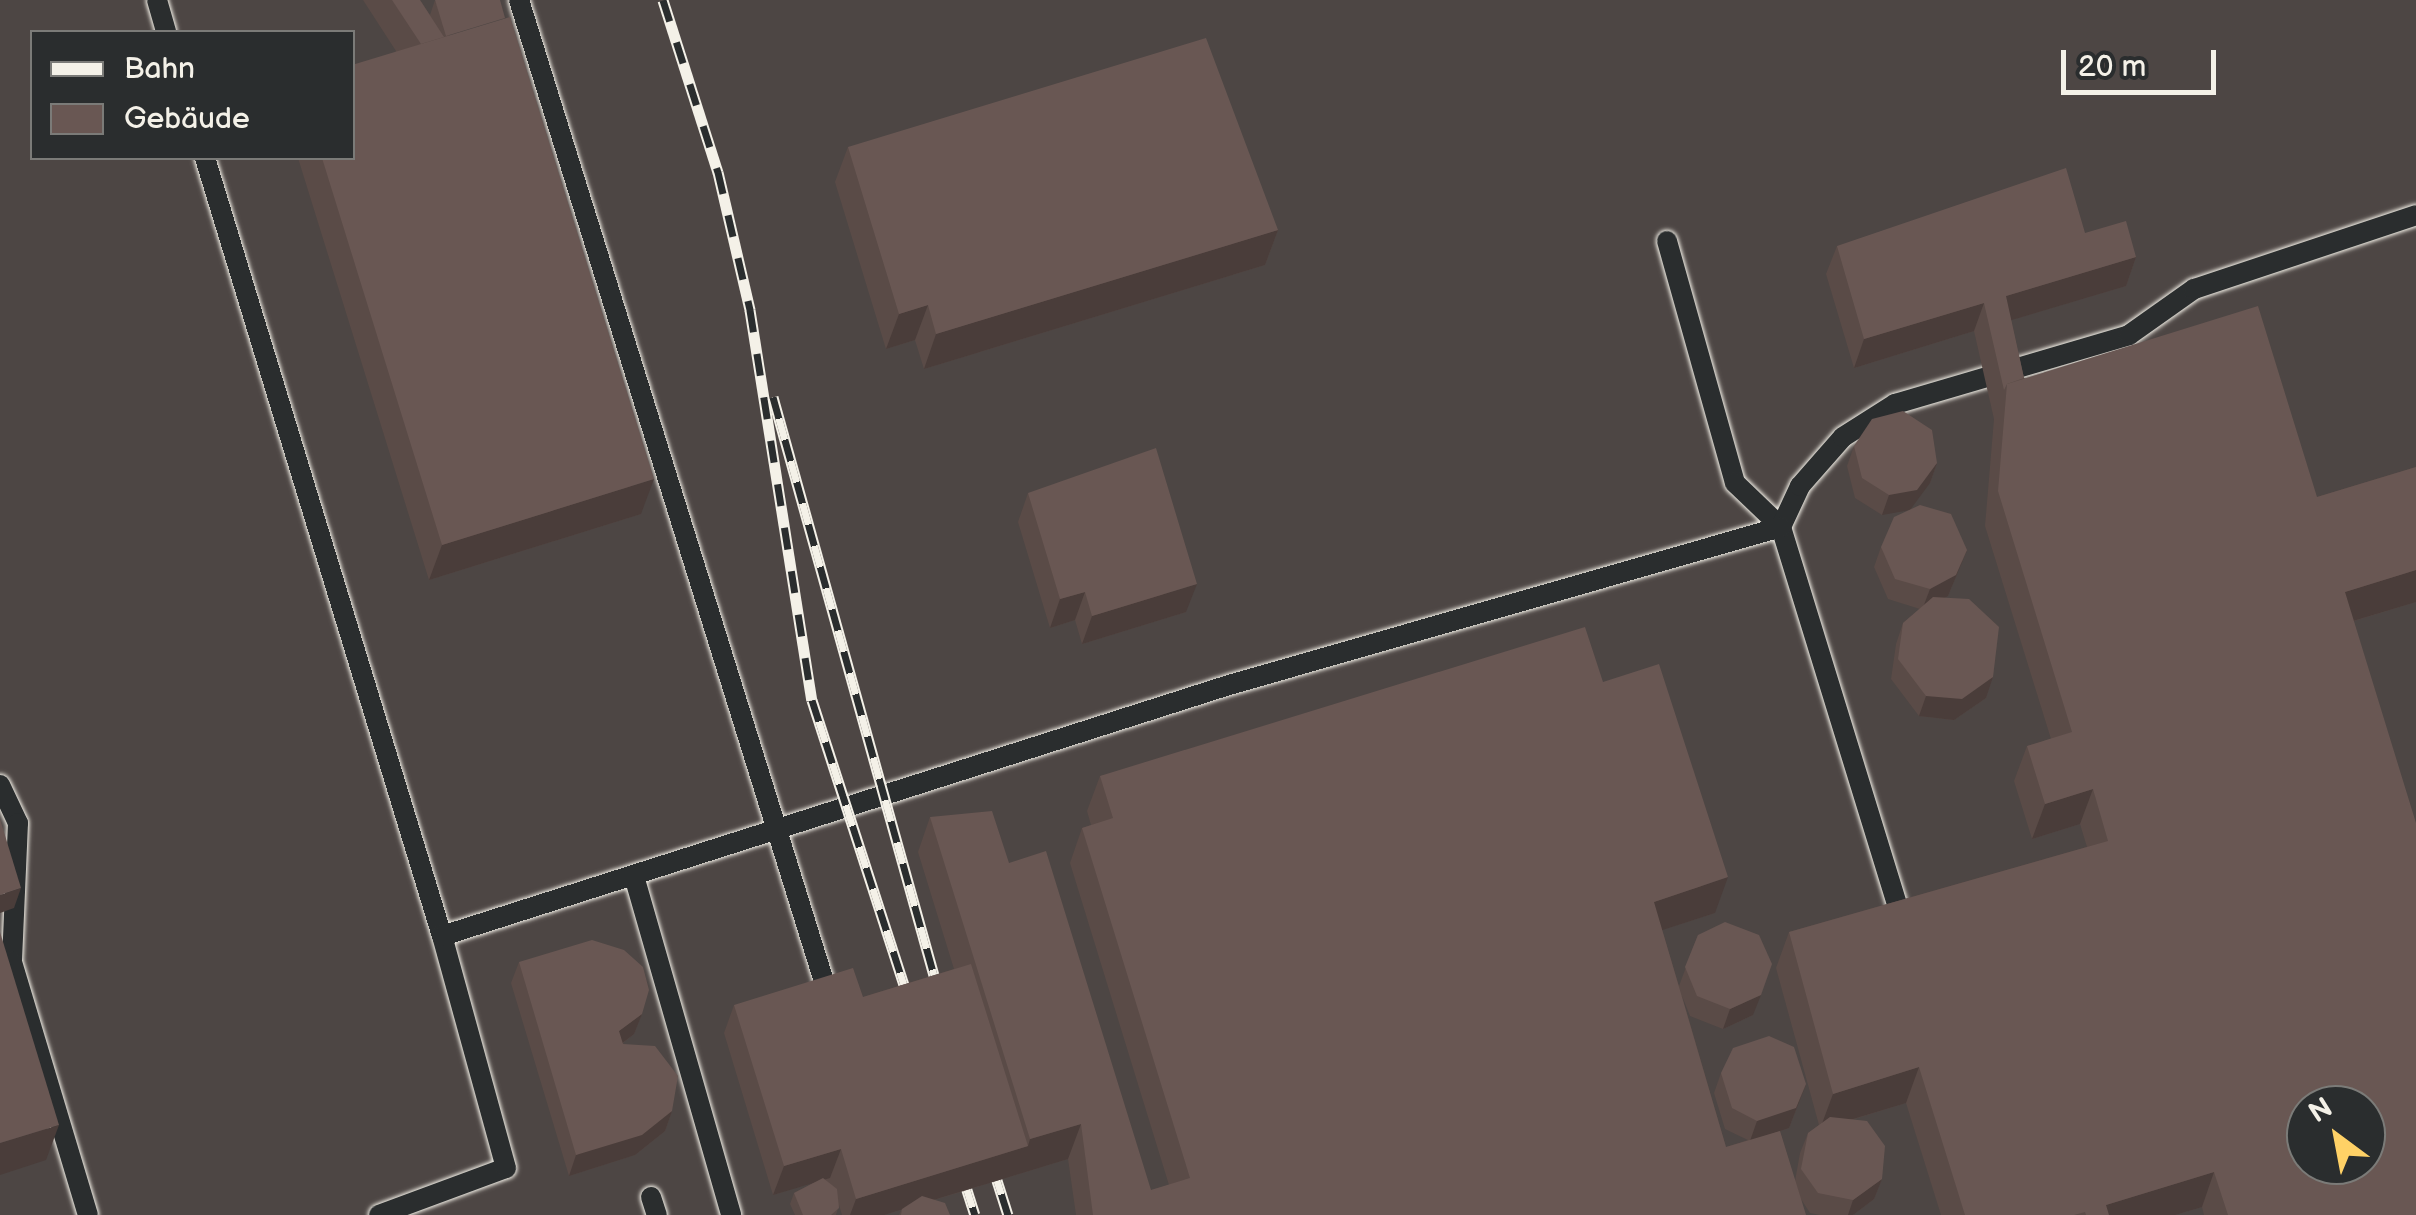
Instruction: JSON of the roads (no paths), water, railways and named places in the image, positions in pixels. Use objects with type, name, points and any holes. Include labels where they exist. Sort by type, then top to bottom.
[{"type":"lane","points":[[156,0],[165,30]]},
{"type":"lane","points":[[519,0],[825,985]]},
{"type":"lane","points":[[206,160],[442,936],[506,1168],[379,1215]]},
{"type":"lane","points":[[442,936],[1229,685],[1781,527],[1800,486],[1843,438],[1895,404],[2129,334],[2194,289],[2416,215]]},
{"type":"lane","points":[[1667,241],[1736,483],[1781,527],[1913,955]]},
{"type":"lane","points":[[0,785],[18,824],[12,962],[88,1215]]},
{"type":"lane","points":[[634,876],[731,1215]]},
{"type":"railway","points":[[663,0],[718,172],[750,310],[812,700],[913,1012]]},
{"type":"railway","points":[[773,397],[942,1004]]},
{"type":"railway","points":[[988,1152],[1008,1215]]},
{"type":"railway","points":[[959,1165],[975,1215]]}]
